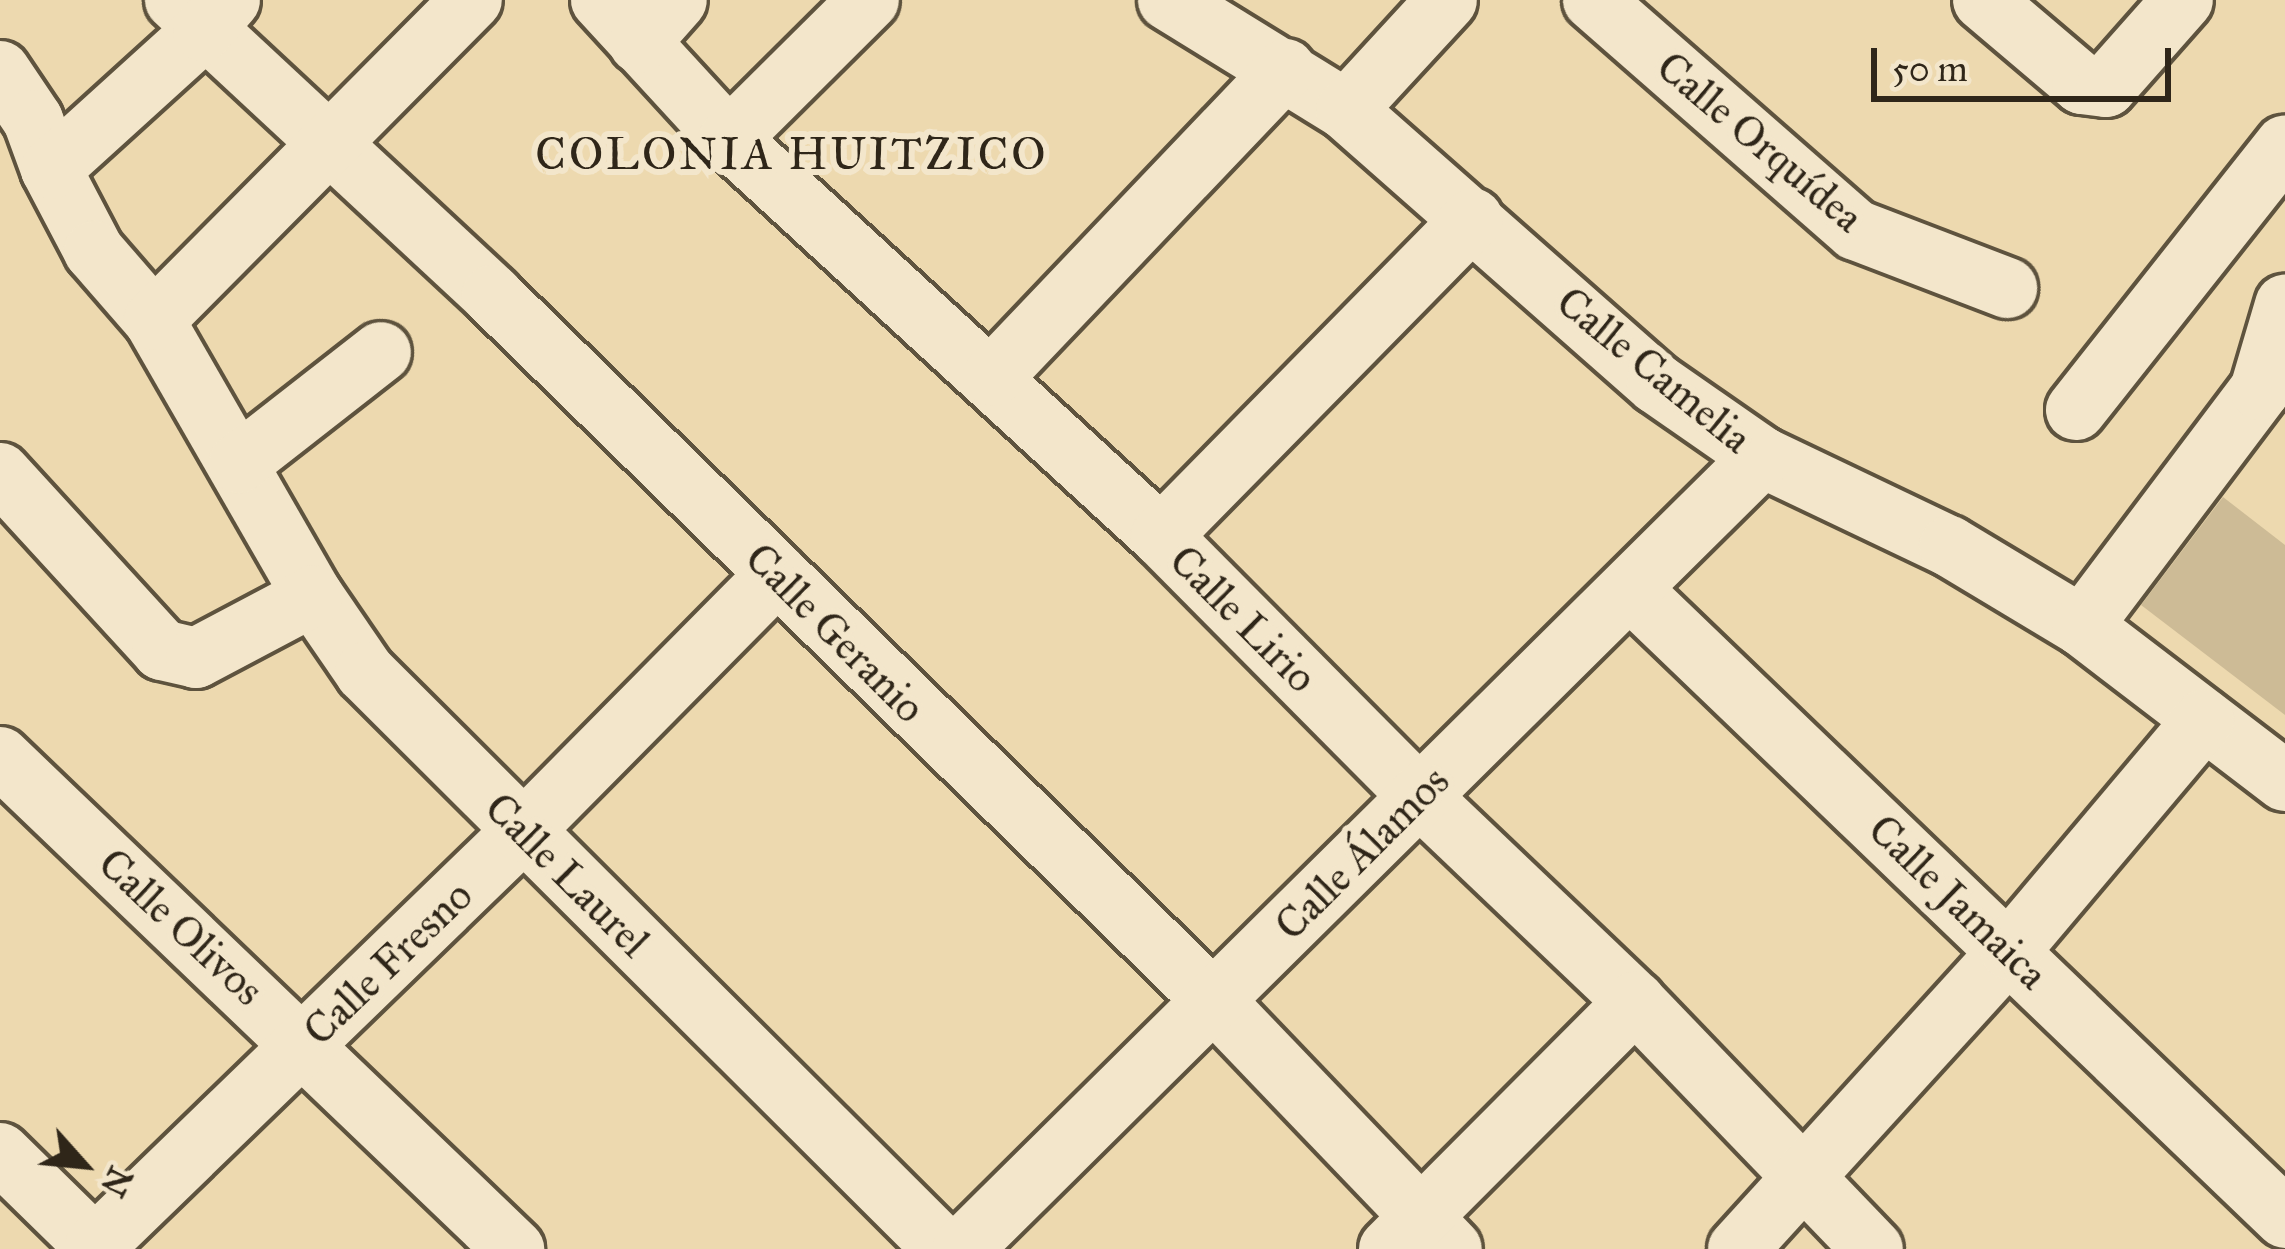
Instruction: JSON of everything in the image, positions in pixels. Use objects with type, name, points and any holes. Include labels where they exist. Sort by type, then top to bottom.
[{"type":"street","points":[[154,320],[472,0]]},
{"type":"street","points":[[729,139],[869,0]]},
{"type":"street","name":"Calle Camelia","points":[[1168,0],[1346,110],[1657,384],[1762,457],[1949,546],[2082,626],[2285,782]]},
{"type":"street","points":[[1346,110],[1447,0]]},
{"type":"street","name":"Calle Orquídea","points":[[1593,0],[1856,230],[2007,288]]},
{"type":"street","points":[[1983,0],[2082,84],[2106,86],[2183,0]]},
{"type":"street","points":[[28,144],[203,10]]},
{"type":"street","name":"Calle Geranio","points":[[203,10],[330,146],[492,295],[1215,1002],[1420,1239]]},
{"type":"street","name":"Calle Lirio","points":[[639,14],[729,139],[993,376],[1161,536],[1418,796],[1635,1002],[1873,1249]]},
{"type":"street","points":[[993,376],[1285,69]]},
{"type":"street","name":"Calle Laurel","points":[[0,71],[28,144],[94,251],[154,320],[314,596],[365,672],[944,1249]]},
{"type":"street","points":[[2076,410],[2285,145]]},
{"type":"street","points":[[1161,536],[1473,219]]},
{"type":"street","points":[[2082,626],[2260,390],[2285,304]]},
{"type":"street","points":[[239,463],[381,352]]},
{"type":"street","name":"Calle Álamos","points":[[962,1249],[1762,457]]},
{"type":"street","points":[[0,473],[163,650],[196,658],[314,596]]},
{"type":"street","name":"Calle Fresno","points":[[97,1247],[523,832],[777,574]]},
{"type":"street","name":"Calle Jamaica","points":[[1630,589],[2285,1218]]},
{"type":"street","points":[[1738,1249],[2010,950],[2204,720]]},
{"type":"street","name":"Calle Olivos","points":[[0,758],[305,1044],[514,1249]]},
{"type":"street","points":[[1420,1239],[1635,1002]]},
{"type":"street","points":[[0,1153],[97,1247]]},
{"type":"shaded area","points":[[2223,497],[2285,545],[2285,715],[2141,605]]},
{"type":"district","name":"COLONIA HUITZICO","points":[[792,154]]}]
